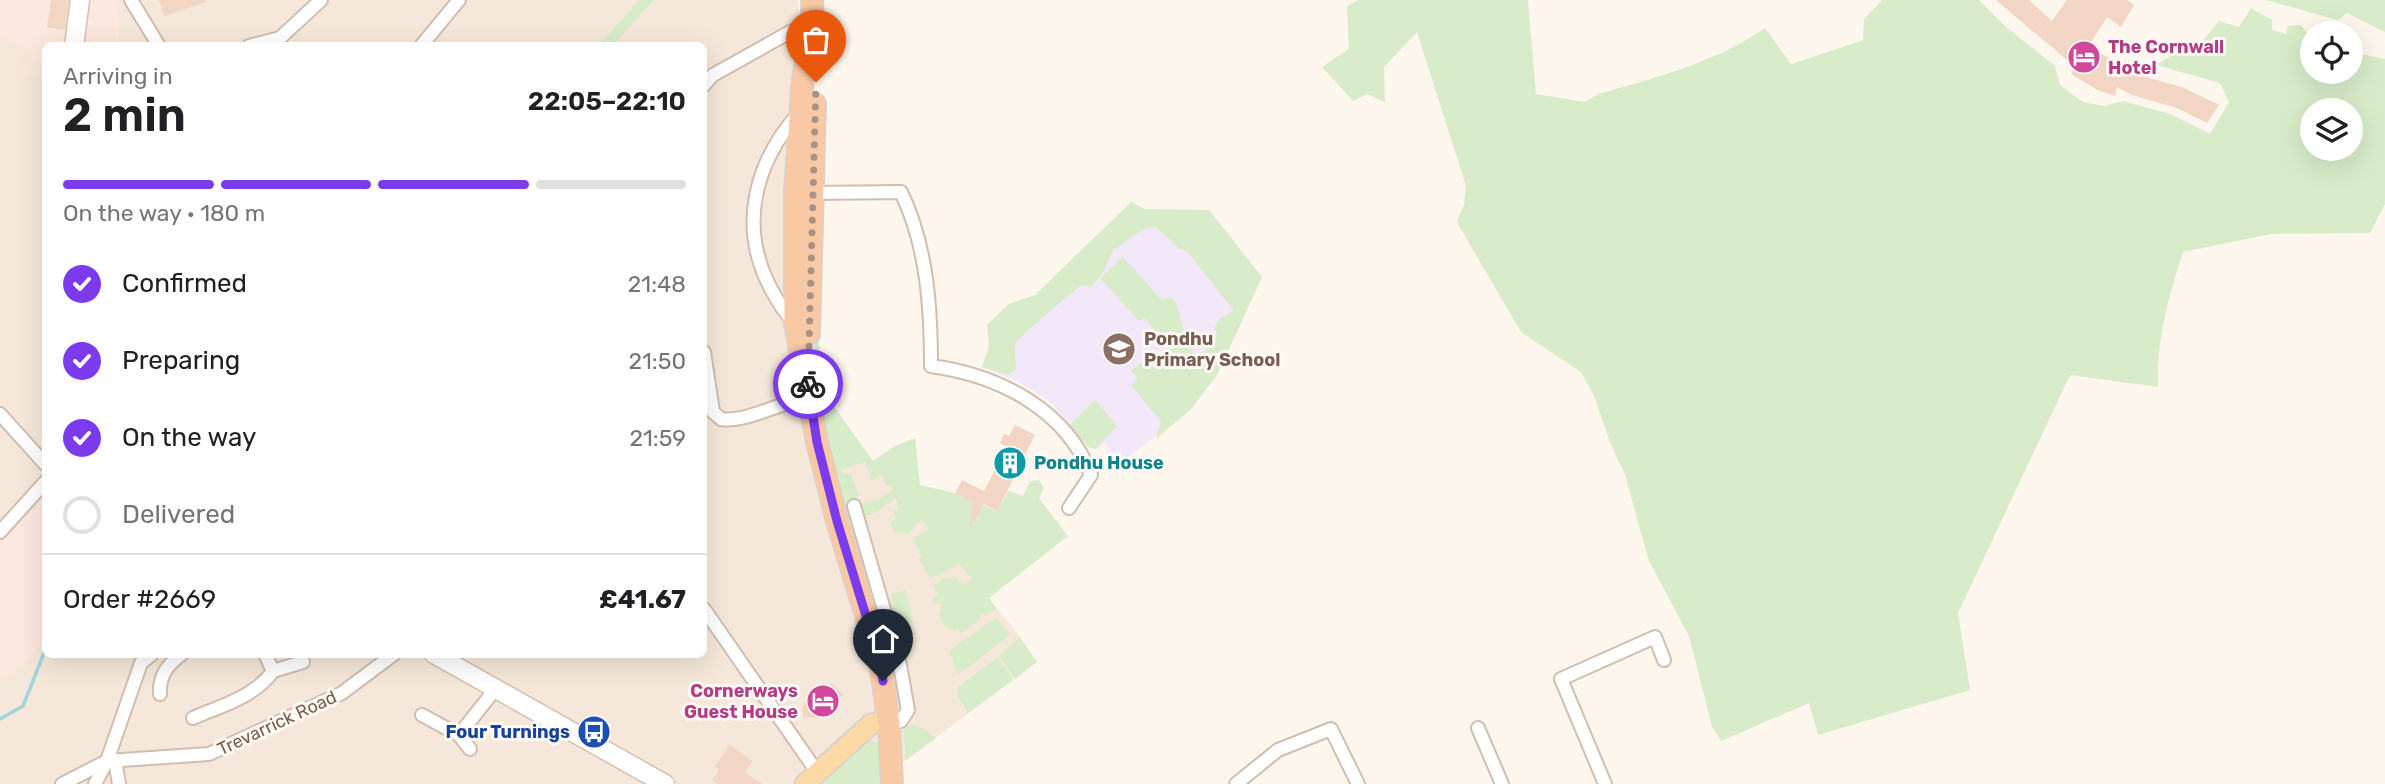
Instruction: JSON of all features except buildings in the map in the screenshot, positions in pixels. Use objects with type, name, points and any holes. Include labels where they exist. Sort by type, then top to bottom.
[{"type":"highway","points":[[812,0],[816,82],[804,192],[793,256],[795,323],[837,521],[876,614],[889,722],[892,784]]},
{"type":"highway","points":[[809,393],[801,110],[803,78],[812,30]]},
{"type":"main road","points":[[75,42],[80,0]]},
{"type":"main road","points":[[442,658],[665,784]]},
{"type":"main road","points":[[811,778],[871,724],[889,722]]},
{"type":"street","points":[[131,0],[157,42]]},
{"type":"street","points":[[263,42],[280,37],[321,0]]},
{"type":"street","points":[[424,42],[459,0]]},
{"type":"street","points":[[707,82],[713,75],[790,32],[812,30]]},
{"type":"street","points":[[795,323],[774,295],[763,273],[755,247],[752,219],[755,194],[767,158],[779,135],[801,110]]},
{"type":"street","points":[[804,192],[901,192],[916,232],[924,266],[930,312],[932,366],[970,372],[1008,387],[1042,409],[1075,443],[1091,475],[1069,508]]},
{"type":"street","points":[[707,372],[713,412],[721,419],[739,418],[809,393]]},
{"type":"street","points":[[0,414],[42,461]]},
{"type":"street","points":[[0,532],[42,485]]},
{"type":"street","points":[[854,506],[876,614]]},
{"type":"street","points":[[707,614],[811,778]]},
{"type":"street","points":[[1605,784],[1561,679],[1655,637],[1664,660]]},
{"type":"street","points":[[95,784],[111,760],[141,663],[147,658]]},
{"type":"street","points":[[160,694],[159,683],[163,673],[176,658]]},
{"type":"street","points":[[267,658],[273,671]]},
{"type":"street","name":"Trevarrick Road","points":[[111,760],[209,754],[342,693],[389,658]]},
{"type":"street","points":[[193,718],[249,693],[264,684],[273,671],[303,662]]},
{"type":"street","points":[[459,736],[497,687]]},
{"type":"street","points":[[422,715],[459,736],[470,749]]},
{"type":"street","points":[[1478,728],[1502,784]]},
{"type":"street","points":[[1236,784],[1278,750],[1331,729],[1358,784]]},
{"type":"street","points":[[62,784],[111,760]]},
{"type":"street","points":[[111,760],[119,784]]},
{"type":"shaded area","points":[[0,0],[115,0],[119,25],[117,42],[42,42],[42,77],[22,73],[31,53],[0,33]]},
{"type":"shaded area","points":[[115,0],[798,0],[822,390],[873,461],[1014,629],[1037,662],[903,762],[902,784],[0,784],[0,33],[31,53],[22,73],[42,77],[42,658],[707,658],[707,42],[117,42],[119,25]]},
{"type":"shaded area","name":"Pondhu Primary School","points":[[1145,209],[1209,210],[1262,277],[1217,375],[1191,409],[1119,464],[1104,443],[1096,449],[1088,447],[1052,403],[1017,381],[993,372],[1021,328]]},
{"type":"shaded area","points":[[42,501],[42,645],[6,679],[0,672],[0,542]]},
{"type":"green space","points":[[639,0],[654,0],[616,42],[602,42]]},
{"type":"green space","points":[[1358,0],[1528,0],[1536,94],[1585,102],[1599,94],[1706,60],[1765,28],[1791,64],[1863,40],[1864,19],[1882,0],[1979,0],[2005,26],[2055,66],[2060,85],[2083,102],[2104,106],[2123,101],[2170,114],[2210,134],[2229,102],[2220,83],[2156,65],[2176,53],[2195,51],[2219,21],[2239,27],[2251,8],[2272,20],[2272,30],[2286,34],[2288,26],[2300,25],[2300,84],[2363,84],[2363,54],[2385,59],[2385,204],[2370,233],[2271,234],[2183,252],[2164,319],[2158,387],[2070,375],[1958,613],[1970,690],[1818,735],[1809,703],[1721,741],[1712,727],[1689,636],[1649,561],[1625,475],[1594,396],[1581,372],[1521,332],[1459,226],[1457,221],[1464,205],[1466,186],[1417,32],[1384,67],[1385,102],[1367,94],[1353,101],[1322,67],[1349,49],[1347,6]]},
{"type":"green space","points":[[2266,0],[2385,0],[2385,32],[2347,13],[2338,20]]},
{"type":"green space","points":[[1131,202],[1145,209],[1209,210],[1262,277],[1217,375],[1191,409],[1156,439],[1161,421],[1131,385],[1138,379],[1131,371],[1146,359],[1154,368],[1170,355],[1173,361],[1177,358],[1144,317],[1139,321],[1100,278],[1123,257],[1162,300],[1170,297],[1175,301],[1189,346],[1205,365],[1204,353],[1217,335],[1214,328],[1220,318],[1234,311],[1187,251],[1179,249],[1156,227],[1144,230],[1114,249],[1092,287],[1081,285],[1026,332],[1015,345],[1016,370],[1008,375],[982,367],[989,346],[987,325],[1009,304],[1035,295]]},
{"type":"green space","points":[[814,267],[822,390],[873,461],[895,446],[915,438],[920,485],[955,493],[997,511],[1008,491],[1023,496],[1030,481],[1039,480],[1044,488],[1039,498],[1068,536],[989,598],[997,609],[985,616],[983,613],[979,615],[981,619],[961,633],[958,629],[955,631],[943,625],[939,616],[942,606],[940,603],[935,604],[932,598],[938,595],[933,586],[944,578],[955,577],[963,584],[972,579],[960,565],[930,578],[912,539],[929,529],[921,519],[907,535],[902,532],[896,535],[890,522],[897,518],[893,511],[898,509],[896,498],[875,513],[864,516],[860,504],[894,489],[890,485],[887,487],[881,475],[872,480],[865,462],[841,470],[842,474],[851,473],[858,494],[857,498],[847,502],[877,607],[875,608],[850,524],[847,524],[822,425],[815,363]]},
{"type":"green space","points":[[1095,400],[1117,426],[1096,449],[1088,447],[1070,425]]},
{"type":"green space","points":[[905,590],[913,618],[899,627],[890,595]]},
{"type":"green space","points":[[996,617],[1010,635],[958,675],[949,651]]},
{"type":"green space","points":[[1020,637],[1037,662],[1015,679],[999,656]]},
{"type":"green space","points":[[998,657],[1013,680],[968,713],[957,695],[958,687]]},
{"type":"green space","points":[[911,724],[921,727],[936,738],[906,760],[903,730]]},
{"type":"green space","points":[[866,739],[879,743],[883,751],[883,784],[814,784]]},
{"type":"waterway","points":[[0,719],[23,706],[42,658]]},
{"type":"way so far","points":[[808,384],[816,82]]},
{"type":"place","name":"The Cornwall Hotel","points":[[2084,57]]},
{"type":"place","name":"Pondhu Primary School","points":[[1119,349]]},
{"type":"place","name":"Pondhu House","points":[[1010,463]]},
{"type":"place","name":"Cornerways Guest House","points":[[823,701]]},
{"type":"place","name":"Four Turnings","points":[[594,732]]},
{"type":"route","points":[[808,384],[817,442],[837,521],[880,662],[883,681]]}]
